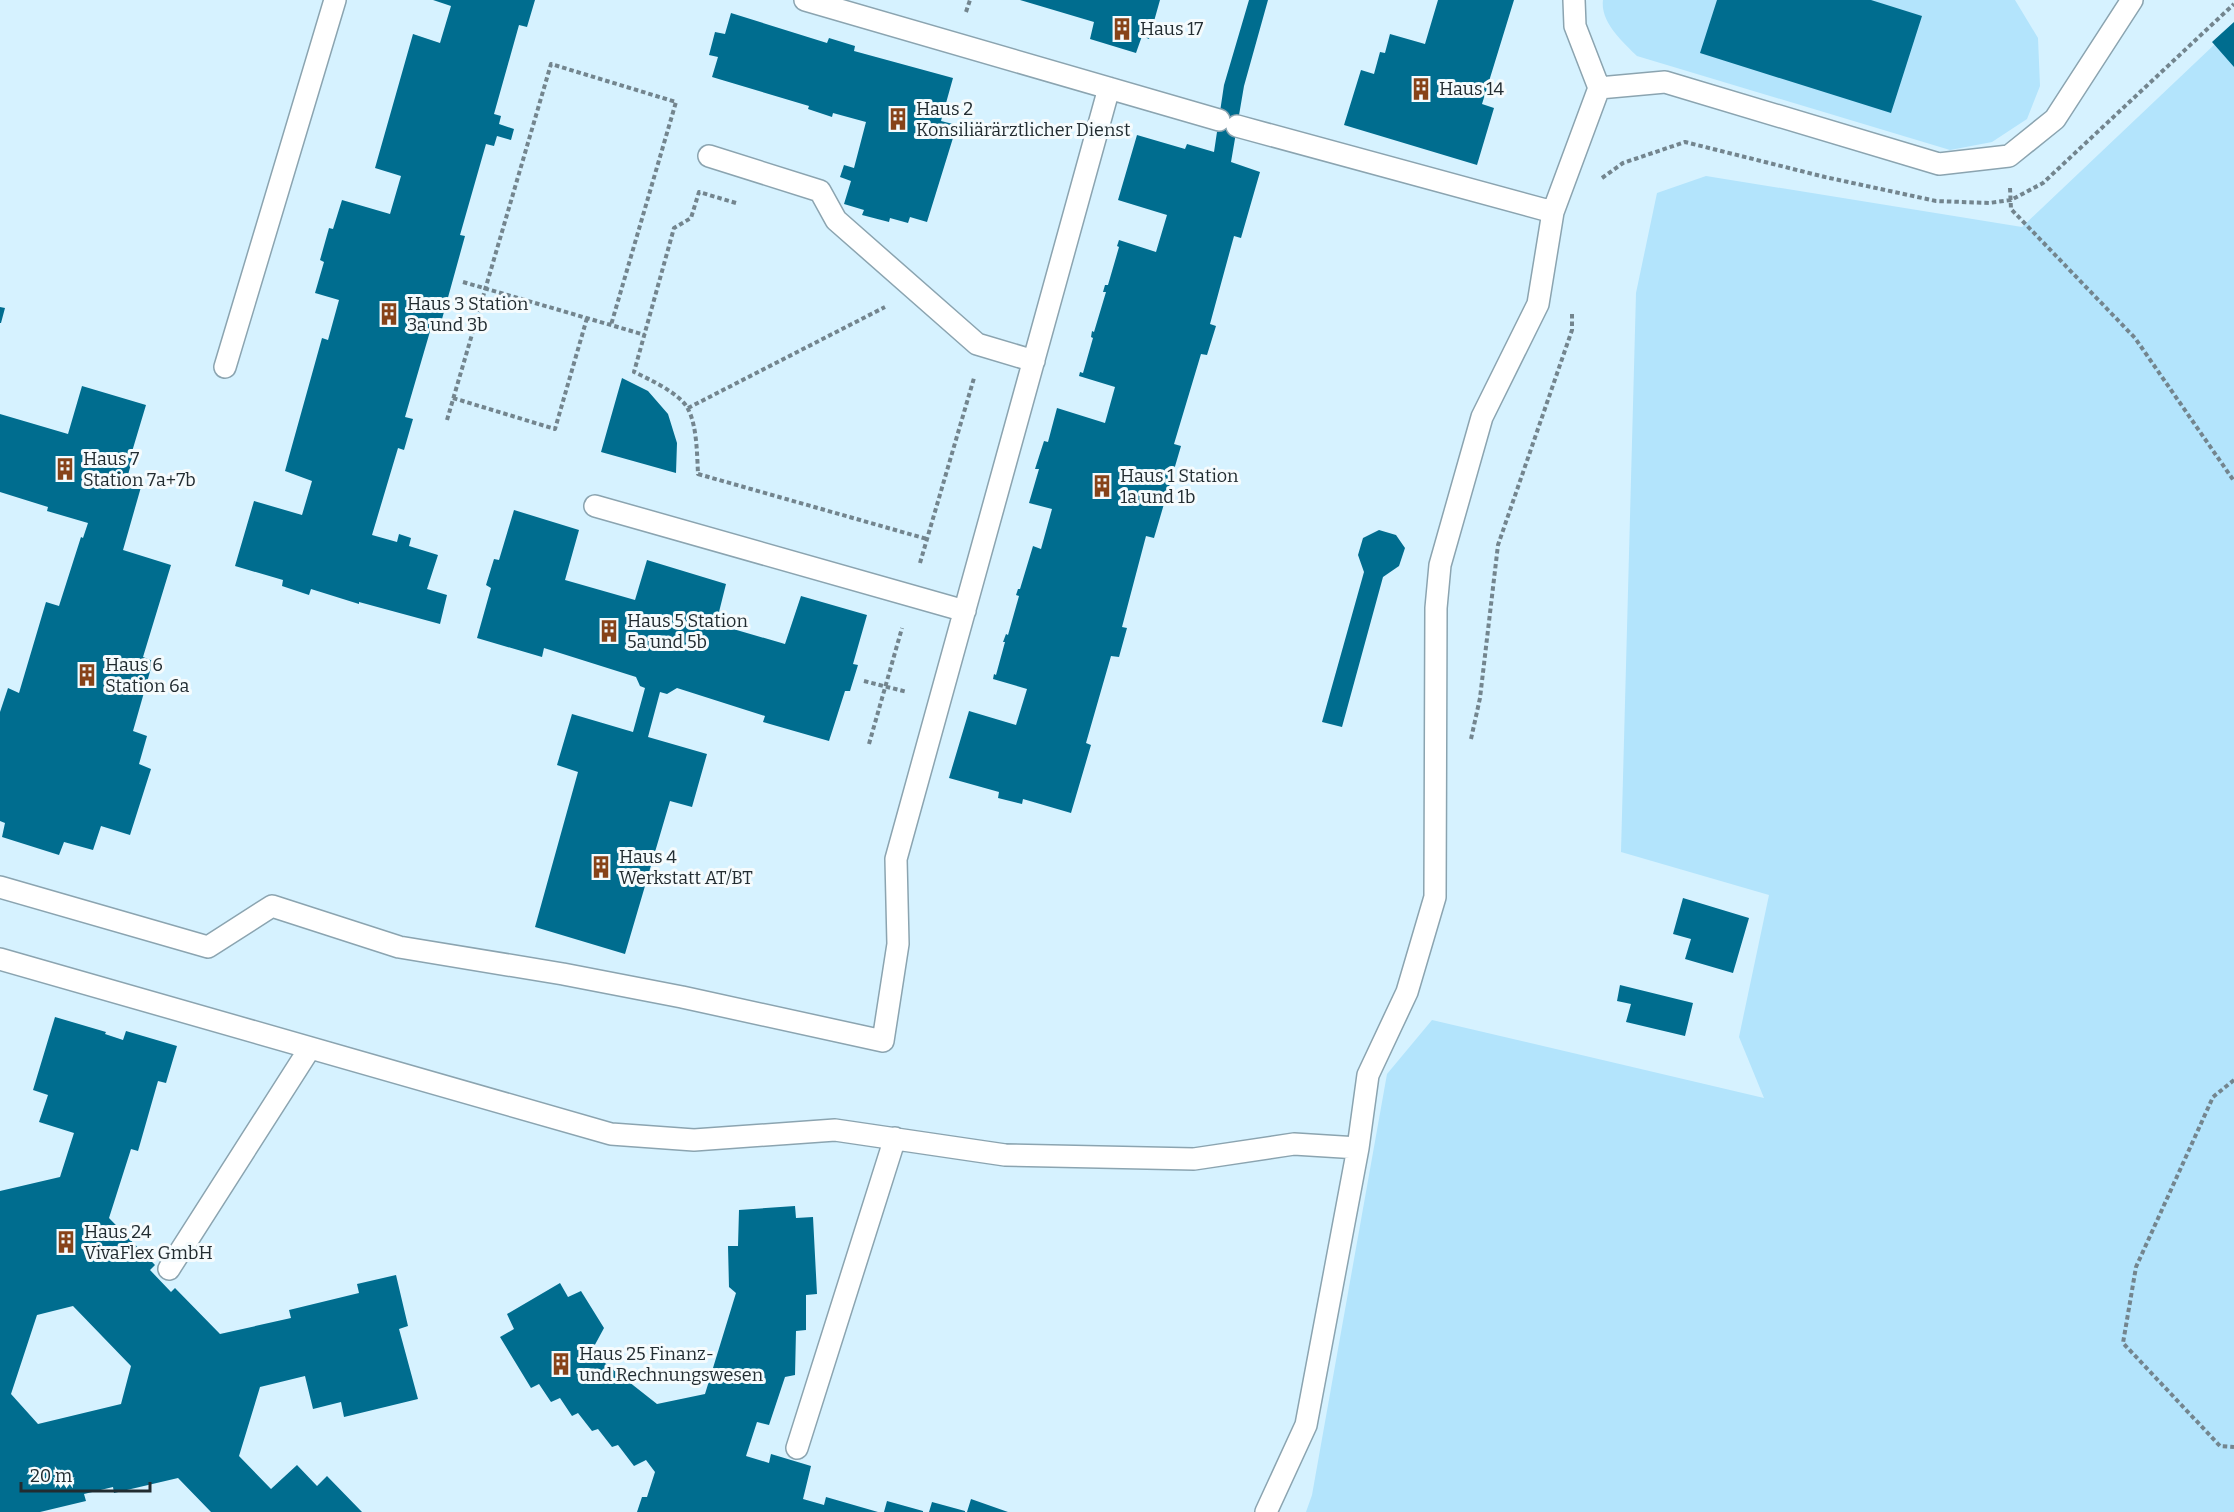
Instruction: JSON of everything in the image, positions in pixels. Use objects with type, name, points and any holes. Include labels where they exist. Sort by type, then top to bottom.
[{"type":"lane","points":[[225,367],[335,0]]},
{"type":"lane","points":[[805,0],[1228,123],[1553,212]]},
{"type":"lane","points":[[1266,1512],[1306,1425],[1358,1148],[1368,1075],[1407,992],[1435,897],[1436,619],[1440,565],[1482,417],[1538,304],[1553,212],[1599,88],[1575,26],[1574,0]]},
{"type":"lane","points":[[1599,88],[1665,82],[1939,164],[2009,156],[2055,119],[2132,0]]},
{"type":"lane","points":[[0,887],[208,947],[272,906],[399,947],[563,974],[682,997],[883,1041],[898,944],[896,859],[1109,88]]},
{"type":"lane","points":[[709,156],[820,190],[836,220],[977,344],[1034,361]]},
{"type":"lane","points":[[595,506],[964,610]]},
{"type":"lane","points":[[0,959],[611,1134],[694,1140],[836,1130],[1005,1155],[1029,1156],[1194,1159],[1294,1144],[1358,1148]]},
{"type":"lane","points":[[169,1269],[310,1048]]},
{"type":"lane","points":[[797,1448],[895,1138]]},
{"type":"path","points":[[447,420],[551,64],[676,102],[611,325]]},
{"type":"path","points":[[2009,156],[2011,209],[2135,338],[2234,481]]},
{"type":"path","points":[[741,204],[699,192],[690,218],[674,228],[634,372],[666,388],[688,408],[697,444],[698,474],[927,539]]},
{"type":"path","points":[[463,282],[645,335]]},
{"type":"path","points":[[1469,750],[1480,698],[1497,545],[1572,330],[1573,303]]},
{"type":"path","points":[[688,408],[889,305]]},
{"type":"path","points":[[453,399],[555,429],[587,318]]},
{"type":"path","points":[[869,744],[977,367]]},
{"type":"path","points":[[864,681],[939,702]]},
{"type":"path","points":[[2234,1080],[2213,1097],[2136,1267],[2122,1343],[2220,1446],[2234,1447]]},
{"type":"shaded area","points":[[1603,0],[2015,0],[2038,38],[2040,86],[2027,119],[1992,142],[1950,150],[1637,56],[1609,24],[1603,8]]},
{"type":"shaded area","points":[[2234,26],[2234,1512],[1306,1512],[1312,1495],[1387,1074],[1432,1020],[1764,1098],[1739,1037],[1769,895],[1621,852],[1636,293],[1657,193],[1706,176],[2022,227]]},
{"type":"building","name":"Haus 3 Station 3a und 3b","points":[[433,0],[535,0],[527,27],[519,25],[494,114],[501,116],[499,124],[514,129],[511,140],[497,136],[494,146],[486,144],[460,235],[465,236],[439,330],[431,328],[405,417],[413,419],[404,450],[398,448],[372,535],[397,542],[399,534],[411,538],[409,546],[438,555],[427,589],[447,595],[440,624],[359,602],[359,604],[311,589],[309,595],[282,586],[283,580],[235,566],[254,501],[302,515],[312,481],[285,471],[322,338],[328,340],[339,300],[315,293],[324,262],[320,260],[329,228],[333,229],[342,200],[390,214],[401,176],[375,168],[413,34],[440,43],[451,6]]},
{"type":"building","name":"Haus 17","points":[[1020,0],[1160,0],[1149,39],[1142,36],[1136,53],[1090,39],[1094,22]]},
{"type":"building","name":"Haus 1 Station 1a und 1b","points":[[1249,0],[1268,0],[1244,86],[1231,162],[1260,172],[1241,238],[1234,236],[1210,324],[1216,326],[1207,355],[1201,354],[1174,444],[1181,446],[1154,538],[1146,536],[1122,627],[1127,628],[1119,657],[1111,656],[1086,743],[1091,745],[1071,813],[1023,799],[1022,804],[998,798],[999,792],[949,778],[969,711],[1016,725],[1027,689],[993,679],[1019,596],[1016,595],[1018,589],[1020,589],[1033,546],[1041,549],[1052,509],[1029,503],[1039,469],[1035,469],[1044,441],[1048,442],[1057,408],[1105,423],[1115,387],[1079,376],[1080,372],[1083,373],[1093,338],[1091,337],[1092,331],[1094,332],[1106,292],[1103,292],[1105,285],[1108,285],[1119,240],[1156,252],[1167,215],[1118,200],[1137,135],[1185,149],[1187,144],[1214,152],[1224,85]]},
{"type":"building","name":"Haus 14","points":[[1438,0],[1514,0],[1482,104],[1494,108],[1477,165],[1344,125],[1361,70],[1374,74],[1380,52],[1385,53],[1390,34],[1425,44]]},
{"type":"building","points":[[1717,0],[1871,0],[1922,16],[1891,113],[1700,53]]},
{"type":"building","name":"Haus 2 Konsiliärärztlicher Dienst","points":[[731,13],[827,43],[829,38],[855,46],[854,51],[953,78],[941,121],[957,125],[927,222],[910,217],[908,223],[890,218],[889,222],[862,215],[864,210],[844,204],[851,181],[840,177],[844,165],[854,168],[866,122],[833,113],[832,117],[808,109],[809,106],[712,77],[718,57],[709,55],[715,32],[725,34]]},
{"type":"building","points":[[2234,22],[2234,67],[2212,42]]},
{"type":"building","points":[[0,307],[5,308],[1,323],[0,323]]},
{"type":"building","points":[[622,378],[648,391],[668,414],[677,443],[676,473],[601,452]]},
{"type":"building","name":"Haus 6 Station 6a","points":[[82,386],[146,405],[131,455],[133,457],[126,482],[141,487],[123,550],[171,565],[143,657],[153,661],[133,731],[147,736],[139,764],[151,769],[130,835],[101,826],[93,850],[64,842],[59,855],[2,837],[5,823],[0,821],[0,712],[8,688],[19,693],[46,602],[59,606],[81,537],[83,538],[88,523],[47,511],[48,507],[0,492],[0,414],[68,434]]},
{"type":"building","name":"Haus 5 Station 5a und 5b","points":[[514,510],[579,530],[565,580],[635,600],[647,560],[726,584],[716,624],[785,644],[801,596],[867,615],[853,664],[858,665],[850,691],[845,691],[829,741],[763,722],[765,716],[677,688],[667,694],[660,692],[648,737],[707,754],[692,807],[670,801],[625,954],[535,927],[578,772],[557,765],[572,714],[633,732],[645,688],[640,686],[636,677],[544,648],[542,657],[477,638],[491,588],[486,585],[494,559],[499,560]]},
{"type":"building","points":[[1379,530],[1396,535],[1405,548],[1399,566],[1383,577],[1342,727],[1322,722],[1364,572],[1358,555],[1363,538]]},
{"type":"building","points":[[1683,898],[1749,918],[1733,973],[1685,959],[1691,939],[1673,934]]},
{"type":"building","points":[[1620,985],[1693,1003],[1685,1036],[1626,1022],[1631,1004],[1617,1001]]},
{"type":"building","name":"Haus 24 VivaFlex GmbH","points":[[55,1017],[106,1032],[105,1034],[123,1040],[126,1031],[177,1046],[166,1083],[158,1081],[138,1151],[131,1149],[109,1218],[155,1265],[150,1270],[171,1292],[175,1288],[220,1334],[291,1318],[289,1310],[359,1293],[357,1284],[396,1275],[408,1326],[399,1329],[418,1399],[344,1417],[341,1402],[313,1409],[305,1376],[260,1387],[239,1456],[271,1489],[297,1465],[317,1486],[327,1476],[362,1512],[211,1512],[178,1478],[114,1493],[113,1487],[84,1494],[86,1501],[40,1512],[0,1512],[0,1191],[60,1177],[74,1133],[39,1122],[48,1095],[33,1090]],"holes":[[[73,1306],[131,1366],[121,1404],[38,1424],[11,1394],[37,1315]]]},
{"type":"building","name":"Haus 25 Finanz- und Rechnungswesen","points":[[795,1206],[796,1218],[813,1217],[817,1294],[806,1295],[806,1330],[796,1331],[795,1375],[785,1377],[769,1425],[757,1422],[746,1456],[769,1463],[771,1454],[811,1466],[803,1499],[824,1505],[826,1497],[878,1512],[637,1512],[642,1497],[647,1497],[655,1472],[646,1460],[634,1466],[618,1445],[612,1447],[598,1429],[592,1431],[578,1413],[572,1416],[560,1398],[551,1402],[539,1384],[531,1388],[500,1337],[514,1329],[507,1314],[560,1283],[568,1297],[581,1291],[604,1328],[591,1352],[657,1404],[705,1394],[736,1293],[729,1287],[728,1246],[738,1246],[739,1210]]},
{"type":"building","points":[[971,1499],[1008,1512],[967,1512]]},
{"type":"building","points":[[887,1501],[923,1511],[923,1512],[884,1512]]},
{"type":"building","points":[[932,1502],[965,1511],[965,1512],[929,1512]]},
{"type":"place","name":"Haus 17","points":[[1122,29]]},
{"type":"place","name":"Haus 14","points":[[1421,89]]},
{"type":"place","name":"Haus 2 Konsiliärärztlicher Dienst","points":[[898,119]]},
{"type":"place","name":"Haus 3 Station 3a und 3b","points":[[389,314]]},
{"type":"place","name":"Haus 7 Station 7a+7b","points":[[65,469]]},
{"type":"place","name":"Haus 1 Station 1a und 1b","points":[[1102,486]]},
{"type":"place","name":"Haus 5 Station 5a und 5b","points":[[609,631]]},
{"type":"place","name":"Haus 6 Station 6a","points":[[87,675]]},
{"type":"place","name":"Haus 4 Werkstatt AT/BT","points":[[601,867]]},
{"type":"place","name":"Haus 24 VivaFlex GmbH","points":[[66,1242]]},
{"type":"place","name":"Haus 25 Finanz- und Rechnungswesen","points":[[561,1364]]}]
